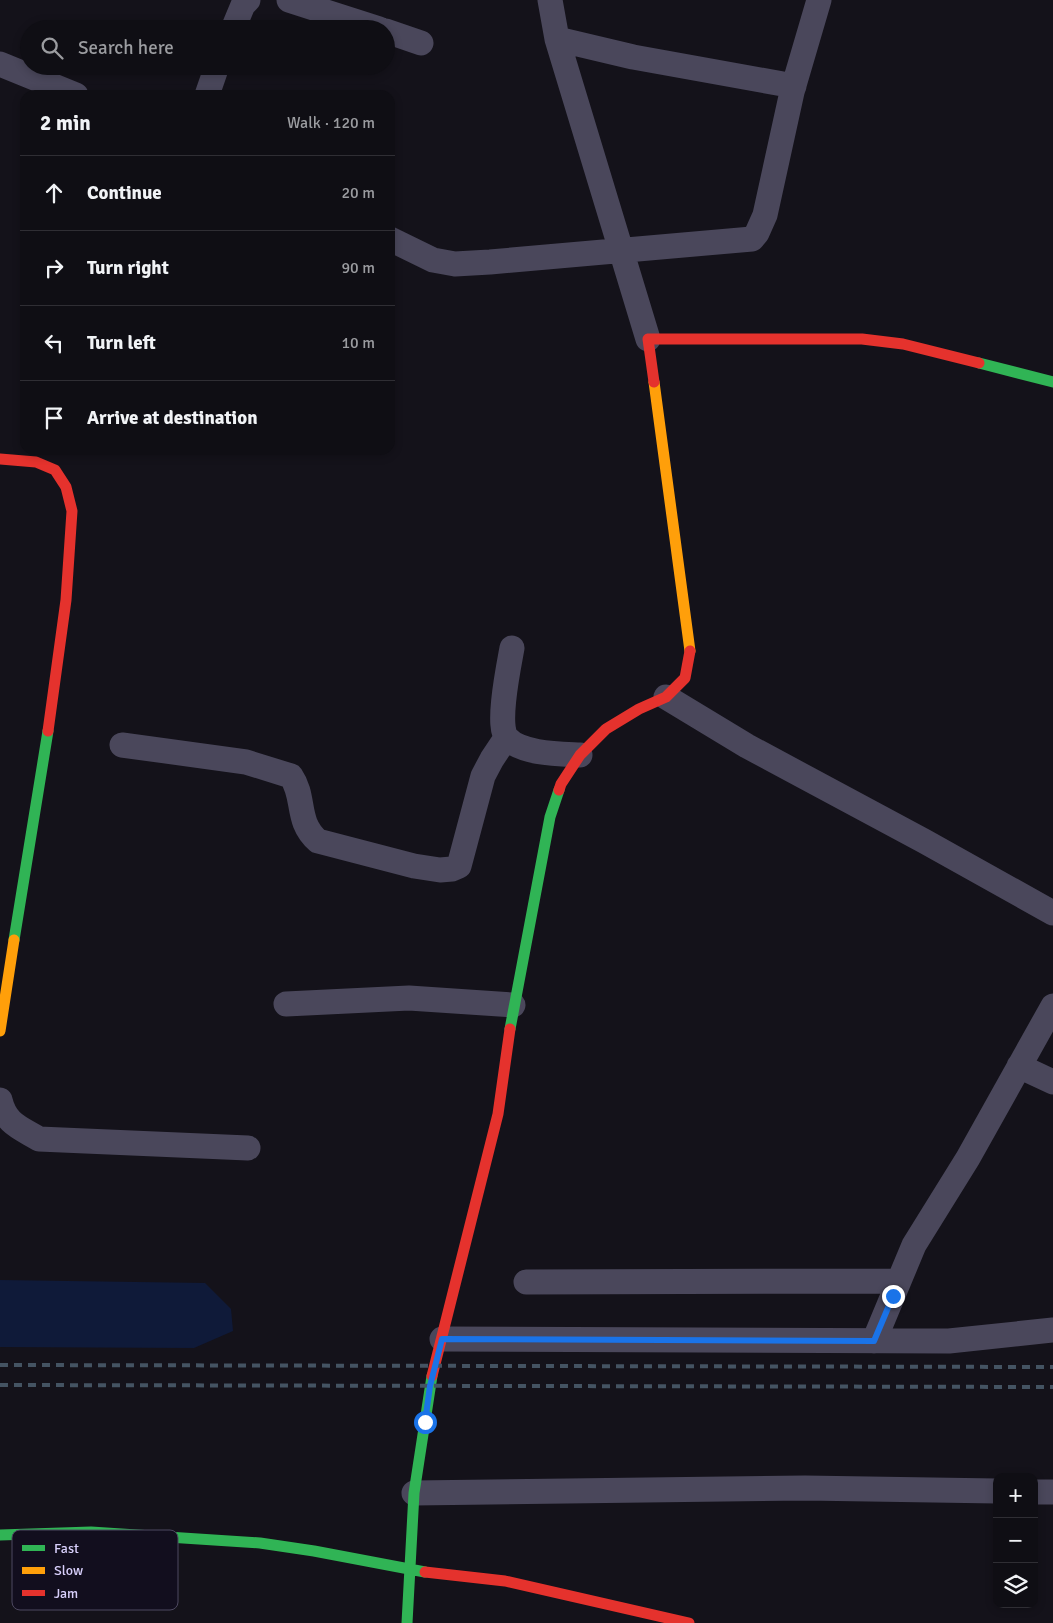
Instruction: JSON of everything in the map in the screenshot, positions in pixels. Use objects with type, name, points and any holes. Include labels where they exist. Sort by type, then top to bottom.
[{"type":"street","points":[[236,20],[243,5],[248,0]]},
{"type":"street","points":[[289,0],[351,20]]},
{"type":"street","points":[[407,1623],[414,1493],[430,1386],[498,1114],[513,1004],[550,817],[561,784],[580,755],[606,729],[640,709],[666,697],[685,678],[690,652],[648,339],[557,39],[550,0]]},
{"type":"street","points":[[395,241],[433,260],[455,264],[752,239],[757,233],[765,215],[794,86],[819,0]]},
{"type":"street","points":[[395,34],[422,43]]},
{"type":"street","points":[[557,39],[633,58],[794,86]]},
{"type":"street","points":[[0,64],[20,72]]},
{"type":"street","points":[[27,75],[64,90]]},
{"type":"street","points":[[209,90],[215,75]]},
{"type":"street","points":[[648,339],[862,339],[903,344],[1053,382]]},
{"type":"street","points":[[0,459],[36,462],[55,470],[66,487],[72,510],[66,600],[52,705],[0,1031]]},
{"type":"street","points":[[512,648],[502,711],[502,728],[506,738],[517,745],[536,752],[580,755]]},
{"type":"street","points":[[666,697],[747,746],[1053,913]]},
{"type":"street","points":[[122,745],[246,762],[291,776],[298,792],[304,824],[310,834],[318,841],[414,866],[440,870],[459,866],[483,776],[506,738]]},
{"type":"street","points":[[286,1004],[409,998],[513,1004]]},
{"type":"street","points":[[874,1341],[914,1245],[968,1158],[1053,1006]]},
{"type":"street","points":[[1019,1066],[1053,1082]]},
{"type":"street","points":[[1,1109],[17,1126],[39,1139],[248,1148]]},
{"type":"street","points":[[526,1282],[899,1281]]},
{"type":"street","points":[[442,1339],[948,1341],[1053,1330]]},
{"type":"street","points":[[414,1493],[806,1488],[993,1491]]},
{"type":"street","points":[[1038,1492],[1053,1492]]},
{"type":"street","points":[[178,1538],[260,1543],[314,1551],[411,1570],[505,1581],[689,1623]]},
{"type":"water","points":[[0,1280],[205,1283],[231,1309],[233,1331],[194,1348],[0,1347]]},
{"type":"railway","points":[[0,1365],[1053,1367]]},
{"type":"railway","points":[[0,1385],[1053,1387]]},
{"type":"traffic: fast","points":[[979,363],[1053,382]]},
{"type":"traffic: fast","points":[[14,940],[48,731]]},
{"type":"traffic: fast","points":[[510,1029],[550,817],[559,790]]},
{"type":"traffic: fast","points":[[407,1623],[414,1493],[432,1376]]},
{"type":"traffic: fast","points":[[0,1535],[12,1535]]},
{"type":"traffic: fast","points":[[178,1538],[260,1543],[425,1572]]},
{"type":"traffic: slow","points":[[654,382],[690,651]]},
{"type":"traffic: slow","points":[[0,1031],[14,940]]},
{"type":"traffic: jam","points":[[654,382],[648,339],[862,339],[903,344],[979,363]]},
{"type":"traffic: jam","points":[[0,459],[36,462],[55,470],[66,487],[72,511],[66,600],[48,731]]},
{"type":"traffic: jam","points":[[559,790],[580,755],[606,729],[639,709],[666,697],[685,678],[690,651]]},
{"type":"traffic: jam","points":[[432,1376],[498,1114],[510,1029]]},
{"type":"traffic: jam","points":[[425,1572],[505,1581],[689,1623]]},
{"type":"route","points":[[425,1422],[430,1386],[442,1339],[874,1341],[893,1296]]}]
